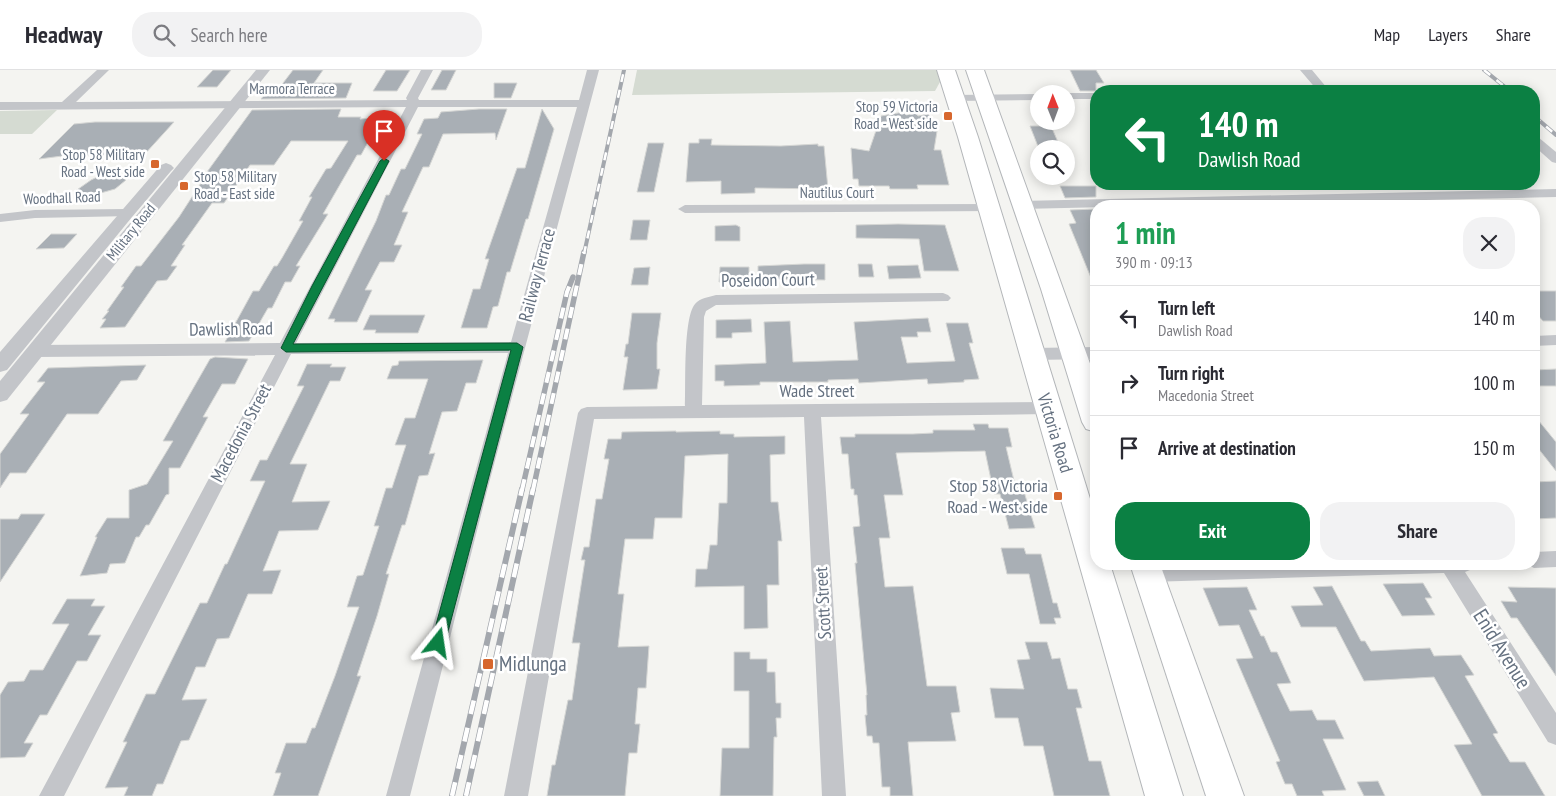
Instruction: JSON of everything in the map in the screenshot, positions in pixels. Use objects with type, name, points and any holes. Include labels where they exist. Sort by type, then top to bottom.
[{"type":"highway","name":"Victoria Road","points":[[946,70],[968,137],[1090,551]]},
{"type":"highway","points":[[975,70],[1021,206],[1086,353],[1090,381]]},
{"type":"highway","points":[[968,137],[997,137]]},
{"type":"highway","name":"Victoria Road","points":[[1096,570],[1164,796]]},
{"type":"highway","points":[[1147,570],[1225,796]]},
{"type":"street","points":[[65,106],[103,70]]},
{"type":"street","name":"Military Road","points":[[0,395],[229,105],[252,70]]},
{"type":"street","name":"Military Road","points":[[0,365],[126,213],[263,70]]},
{"type":"street","name":"Macedonia Street","points":[[51,796],[414,104],[412,98],[427,70]]},
{"type":"street","name":"Railway Terrace","points":[[398,796],[517,347],[593,70]]},
{"type":"street","points":[[1306,70],[1320,85]]},
{"type":"street","points":[[1075,96],[1090,96]]},
{"type":"street","points":[[955,98],[1030,97]]},
{"type":"street","name":"Marmora Terrace","points":[[0,106],[584,102]]},
{"type":"street","points":[[1540,145],[1556,159]]},
{"type":"street","points":[[1268,200],[1556,193]]},
{"type":"street","points":[[1021,206],[1090,204]]},
{"type":"street","name":"Nautilus Court","points":[[685,209],[989,208]]},
{"type":"street","name":"Woodhall Road","points":[[0,218],[52,214],[126,213]]},
{"type":"street","name":"Poseidon Court","points":[[693,411],[696,317],[698,309],[704,303],[716,300],[943,298]]},
{"type":"street","points":[[1540,341],[1556,340]]},
{"type":"street","name":"Dawlish Road","points":[[36,351],[517,347]]},
{"type":"street","points":[[1032,354],[1086,353]]},
{"type":"street","name":"Wade Street","points":[[516,796],[587,413],[1047,408]]},
{"type":"street","name":"Scott Street","points":[[812,411],[834,796]]},
{"type":"street","points":[[1540,560],[1556,559]]},
{"type":"street","name":"Enid Avenue","points":[[1460,570],[1556,734]]},
{"type":"shaded area","points":[[637,70],[937,70],[940,82],[935,91],[632,95]]},
{"type":"shaded area","points":[[57,110],[32,134],[0,134],[0,111]]},
{"type":"building","points":[[213,70],[231,70],[217,87],[197,87]]},
{"type":"building","points":[[293,70],[323,70],[314,83],[352,83],[346,98],[261,99],[271,87],[280,87]]},
{"type":"building","points":[[386,70],[410,70],[397,91],[373,91]]},
{"type":"building","points":[[442,70],[456,70],[446,90],[431,90]]},
{"type":"building","points":[[1070,70],[1096,70],[1104,83],[1090,85],[1090,91],[1080,91]]},
{"type":"building","points":[[494,83],[517,83],[511,98],[494,98]]},
{"type":"building","points":[[341,109],[338,117],[361,117],[360,119],[382,117],[361,155],[357,155],[323,214],[328,214],[296,266],[300,266],[291,282],[285,282],[272,308],[268,308],[249,341],[225,342],[253,291],[259,291],[274,266],[277,266],[282,258],[303,221],[299,221],[312,197],[309,197],[326,169],[331,168],[348,141],[291,141],[274,165],[250,165],[224,203],[212,203],[182,245],[185,245],[171,266],[177,266],[167,280],[157,281],[125,327],[100,328],[106,319],[102,319],[124,287],[121,287],[136,266],[141,266],[179,217],[201,183],[199,183],[252,110]]},
{"type":"building","points":[[507,109],[496,140],[495,133],[443,134],[429,167],[423,167],[402,212],[408,212],[394,245],[402,245],[394,262],[380,262],[365,290],[372,290],[357,322],[334,322],[335,319],[328,319],[376,221],[386,195],[389,195],[401,169],[405,169],[422,134],[417,134],[424,119],[438,118],[441,112]]},
{"type":"building","points":[[542,109],[554,129],[528,219],[526,219],[510,272],[507,272],[498,306],[493,307],[487,328],[461,328],[473,289],[480,289],[489,259],[485,259],[517,168],[525,168]]},
{"type":"building","points":[[904,112],[906,115],[916,113],[918,116],[928,114],[938,125],[934,150],[941,150],[949,185],[917,185],[918,189],[890,189],[889,186],[859,186],[858,179],[853,179],[851,148],[869,151],[881,116]]},
{"type":"building","points":[[95,122],[174,122],[143,156],[70,155],[39,159],[74,124]]},
{"type":"building","points":[[1032,130],[1053,130],[1057,140],[1035,140]]},
{"type":"building","points":[[699,139],[712,139],[711,145],[781,146],[818,144],[818,146],[824,146],[828,189],[755,188],[755,193],[721,194],[721,181],[686,182],[689,143],[699,143]]},
{"type":"building","points":[[648,143],[664,143],[654,192],[637,192]]},
{"type":"building","points":[[114,169],[126,180],[115,189],[97,194],[74,192],[91,180]]},
{"type":"building","points":[[1060,186],[1090,186],[1090,190],[1096,190],[1096,197],[1065,198]]},
{"type":"building","points":[[1090,209],[1090,275],[1069,224],[1076,223],[1070,210]]},
{"type":"building","points":[[633,220],[650,220],[647,240],[630,240]]},
{"type":"building","points":[[736,225],[740,227],[740,241],[715,241],[715,226]]},
{"type":"building","points":[[856,225],[945,225],[959,271],[924,271],[919,239],[856,238]]},
{"type":"building","points":[[51,234],[77,234],[64,248],[36,249]]},
{"type":"building","points":[[825,264],[825,280],[758,279],[758,266]]},
{"type":"building","points":[[858,264],[872,264],[874,277],[859,277]]},
{"type":"building","points":[[918,265],[921,278],[889,279],[887,266]]},
{"type":"building","points":[[650,267],[648,285],[631,285],[634,268]]},
{"type":"building","points":[[720,267],[749,267],[749,282],[719,282]]},
{"type":"building","points":[[1540,291],[1556,291],[1556,321],[1543,321],[1540,318]]},
{"type":"building","points":[[632,313],[661,313],[657,343],[657,369],[660,369],[657,389],[623,390],[628,357],[624,357],[626,344],[628,344]]},
{"type":"building","points":[[370,315],[425,315],[418,333],[375,333],[376,330],[363,330]]},
{"type":"building","points":[[928,318],[931,332],[917,332],[918,337],[901,337],[907,363],[955,361],[946,323],[968,323],[973,343],[969,343],[979,379],[964,380],[964,382],[928,384],[927,379],[859,383],[858,379],[828,380],[828,382],[760,382],[760,385],[724,386],[724,381],[715,381],[715,365],[766,363],[764,322],[790,321],[793,362],[858,360],[854,322]]},
{"type":"building","points":[[751,319],[752,332],[732,333],[732,338],[716,338],[716,320]]},
{"type":"building","points":[[215,357],[248,359],[235,384],[222,384],[203,417],[208,417],[180,468],[169,468],[169,494],[166,495],[149,525],[146,525],[139,537],[136,537],[125,563],[110,564],[107,573],[80,576],[97,537],[95,537],[107,518],[129,518],[129,490],[147,484],[173,441],[163,441],[210,359]]},
{"type":"building","points":[[483,360],[476,383],[466,383],[457,411],[442,412],[429,454],[435,453],[428,475],[419,476],[405,525],[402,525],[386,574],[389,574],[377,616],[357,676],[361,676],[318,796],[273,796],[281,773],[275,773],[286,743],[306,743],[312,728],[315,728],[335,676],[359,607],[347,607],[357,576],[363,575],[379,526],[374,526],[386,488],[392,488],[406,445],[395,445],[405,418],[415,418],[428,379],[387,379],[392,366],[398,365],[399,361]]},
{"type":"building","points":[[307,364],[332,364],[330,367],[346,367],[340,381],[330,381],[290,464],[307,464],[292,502],[330,501],[318,530],[279,531],[263,571],[281,570],[272,594],[248,594],[229,638],[217,639],[205,667],[196,667],[182,700],[207,699],[189,740],[181,741],[163,784],[157,784],[152,796],[124,796],[128,787],[105,788],[127,742],[123,742],[146,694],[155,694],[200,603],[207,603],[225,564],[227,564],[265,481],[250,481],[260,460],[267,460],[304,386],[297,386]]},
{"type":"building","points":[[146,365],[137,380],[121,381],[98,414],[67,414],[26,473],[10,473],[0,488],[0,454],[29,414],[20,414],[45,382],[37,382],[48,368]]},
{"type":"building","points":[[1556,369],[1556,386],[1540,386],[1540,370]]},
{"type":"building","points":[[1540,422],[1556,442],[1556,471],[1540,451]]},
{"type":"building","points":[[973,424],[988,424],[989,428],[1008,428],[1012,447],[1006,447],[1015,485],[1022,485],[1035,528],[1009,529],[1000,494],[994,494],[985,451],[896,453],[903,495],[884,495],[890,538],[879,538],[885,587],[913,586],[927,686],[956,686],[960,712],[951,713],[956,741],[908,742],[913,796],[890,796],[890,787],[882,787],[879,743],[873,743],[872,736],[867,736],[865,715],[867,715],[867,695],[853,527],[860,526],[857,495],[854,495],[854,489],[851,489],[848,454],[842,454],[840,437],[855,437],[855,434],[913,434],[933,433],[933,430],[975,430]]},
{"type":"building","points":[[720,431],[720,434],[734,434],[734,437],[785,436],[785,454],[770,455],[771,502],[778,502],[782,541],[778,541],[779,585],[767,585],[768,628],[744,629],[744,586],[695,587],[696,569],[707,569],[710,545],[717,545],[719,503],[727,503],[728,454],[685,456],[682,518],[655,518],[653,539],[625,539],[618,594],[624,594],[618,647],[649,646],[646,688],[638,688],[635,724],[640,724],[637,753],[629,753],[625,796],[547,796],[552,765],[555,765],[568,700],[572,700],[580,643],[572,643],[585,560],[581,560],[584,547],[589,547],[596,499],[602,499],[609,459],[604,459],[608,439],[621,439],[622,432]]},
{"type":"building","points":[[1556,481],[1556,518],[1540,519],[1540,482]]},
{"type":"building","points":[[21,514],[45,514],[0,582],[0,519],[18,519]]},
{"type":"building","points":[[1001,548],[1024,548],[1026,554],[1041,554],[1053,603],[1057,603],[1061,618],[1054,618],[1056,624],[1040,624],[1029,574],[1007,574]]},
{"type":"building","points":[[1423,583],[1432,598],[1425,598],[1435,615],[1402,616],[1383,584]]},
{"type":"building","points":[[1332,586],[1361,641],[1365,641],[1371,651],[1430,648],[1434,656],[1461,655],[1474,675],[1465,676],[1498,733],[1493,734],[1510,762],[1525,762],[1545,796],[1482,796],[1454,745],[1472,744],[1434,677],[1364,681],[1336,627],[1301,627],[1291,606],[1323,605],[1313,587]]},
{"type":"building","points":[[1247,587],[1257,610],[1249,610],[1271,652],[1277,652],[1291,683],[1277,684],[1290,711],[1312,710],[1317,720],[1335,720],[1344,739],[1323,739],[1346,790],[1322,791],[1324,796],[1297,796],[1292,784],[1285,784],[1276,762],[1280,761],[1236,659],[1253,658],[1239,625],[1219,626],[1203,588]]},
{"type":"building","points":[[1508,587],[1556,588],[1556,676],[1517,618],[1511,618],[1501,601],[1517,602]]},
{"type":"building","points":[[67,599],[95,599],[91,606],[105,606],[88,635],[101,635],[87,661],[77,661],[47,715],[40,715],[24,743],[33,743],[25,757],[0,758],[0,695],[8,682],[24,681],[30,670],[43,670],[69,624],[52,624]]},
{"type":"building","points":[[1025,642],[1047,642],[1052,659],[1060,658],[1068,689],[1077,689],[1082,708],[1076,708],[1089,761],[1101,761],[1110,796],[1054,796],[1043,746],[1024,746],[1018,718],[995,718],[990,688],[1024,689],[1017,660],[1030,659]]},
{"type":"building","points":[[734,652],[750,652],[750,659],[767,659],[767,672],[775,672],[776,703],[781,703],[781,718],[776,718],[777,737],[774,737],[773,796],[720,796],[722,748],[749,748],[749,691],[734,691]]},
{"type":"building","points":[[1378,781],[1385,796],[1364,796],[1357,782]]},
{"type":"railway","points":[[584,254],[624,70]]},
{"type":"railway","points":[[1484,70],[1503,85]]},
{"type":"railway","points":[[1540,121],[1556,135]]},
{"type":"railway","points":[[533,490],[584,252]]},
{"type":"railway","points":[[522,490],[567,292],[573,277]]},
{"type":"railway","points":[[452,796],[522,489]]},
{"type":"railway","points":[[466,796],[533,489]]},
{"type":"place","name":"Stop 59 Victoria Road - West side","points":[[948,116]]},
{"type":"place","name":"Stop 58 Military Road - West side","points":[[155,164]]},
{"type":"place","name":"Stop 58 Military Road - East side","points":[[184,186]]},
{"type":"place","name":"Stop 58 Victoria Road - West side","points":[[1058,496]]},
{"type":"place","name":"Midlunga","points":[[488,664]]},
{"type":"route","points":[[384,161],[286,348],[517,347],[438,643]]}]
